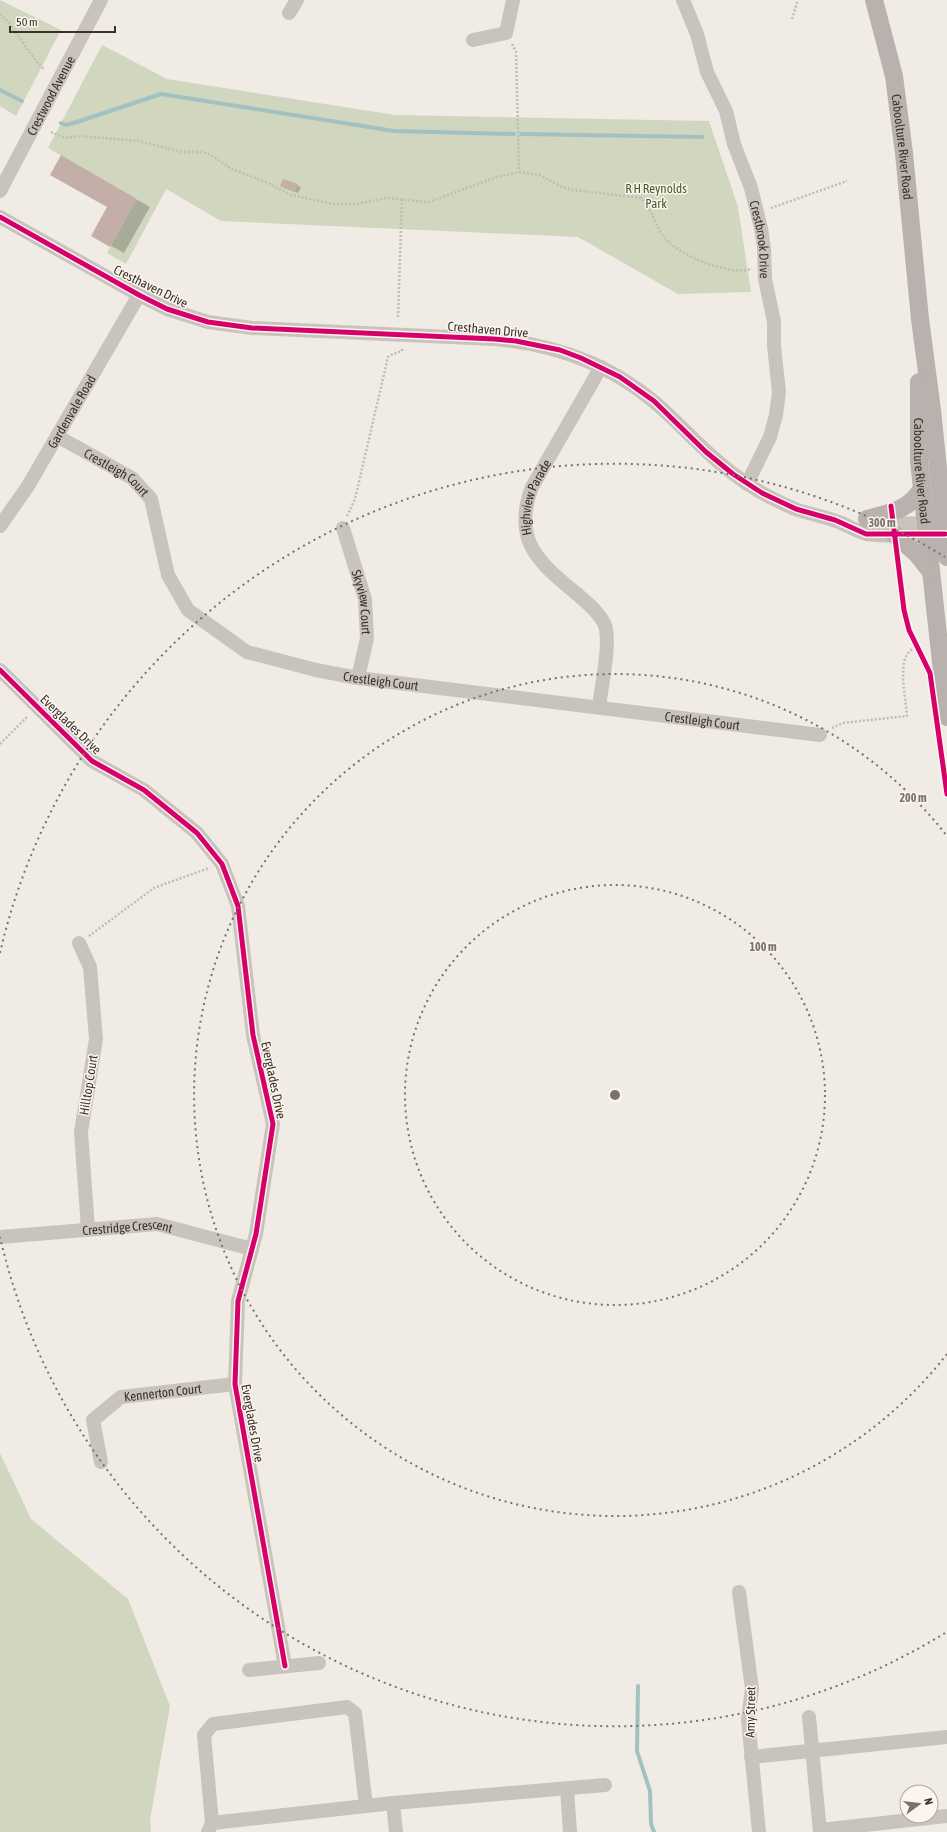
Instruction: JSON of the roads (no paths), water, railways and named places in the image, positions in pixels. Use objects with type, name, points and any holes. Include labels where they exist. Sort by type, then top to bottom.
[{"type":"main road","name":"Caboolture River Road","points":[[874,0],[894,76],[904,153],[920,319],[932,410],[935,529],[931,572],[947,717]]},
{"type":"main road","name":"Caboolture River Road","points":[[920,319],[918,410],[919,461],[922,488],[935,529],[947,557]]},
{"type":"main road","points":[[867,519],[892,512],[906,506],[918,495],[922,488]]},
{"type":"main road","points":[[894,534],[917,554],[931,572]]},
{"type":"street","name":"Crestwood Avenue","points":[[0,191],[101,0]]},
{"type":"street","points":[[289,13],[297,0]]},
{"type":"street","points":[[473,40],[506,33],[513,0]]},
{"type":"street","name":"Crestbrook Drive","points":[[683,0],[697,34],[707,72],[726,111],[734,144],[751,188],[761,228],[764,248],[765,278],[774,322],[774,346],[779,392],[776,414],[770,437],[747,484]]},
{"type":"street","name":"Cresthaven Drive","points":[[0,217],[139,295],[187,316],[229,326],[516,341],[560,350],[601,367],[620,377],[654,401],[719,464],[747,484],[796,509],[835,520],[866,534],[894,534],[935,529]]},
{"type":"street","name":"Gardenvale Road","points":[[0,526],[28,486],[139,295]]},
{"type":"street","name":"Highview Parade","points":[[599,707],[606,654],[607,632],[604,623],[595,610],[539,559],[529,542],[524,523],[526,504],[532,487],[601,367]]},
{"type":"street","name":"Crestleigh Court","points":[[57,436],[132,478],[151,499],[168,575],[188,610],[247,652],[316,670],[358,678],[820,735]]},
{"type":"street","name":"Cresthaven Drive","points":[[835,520],[867,519],[935,529]]},
{"type":"street","name":"Skyview Court","points":[[342,528],[365,599],[367,638],[358,678]]},
{"type":"street","name":"Everglades Drive","points":[[0,670],[92,761],[144,790],[197,833],[222,864],[238,906],[253,1035],[273,1124],[252,1249],[238,1301],[235,1384],[285,1666]]},
{"type":"street","name":"Hilltop Court","points":[[79,943],[90,967],[96,1039],[81,1132],[88,1229]]},
{"type":"street","name":"Crestridge Crescent","points":[[0,1237],[157,1224],[252,1249]]},
{"type":"street","name":"Kennerton Court","points":[[101,1462],[93,1420],[121,1397],[235,1384]]},
{"type":"street","name":"Amy Street","points":[[739,1592],[752,1689],[748,1719],[759,1832]]},
{"type":"street","points":[[249,1670],[319,1663]]},
{"type":"street","points":[[366,1806],[355,1713],[348,1707],[213,1724],[204,1735],[210,1827],[393,1803],[605,1785]]},
{"type":"street","points":[[809,1717],[820,1831],[947,1816]]},
{"type":"street","points":[[751,1757],[947,1737]]},
{"type":"street","points":[[567,1789],[570,1832]]},
{"type":"street","points":[[393,1803],[396,1832]]},
{"type":"waterway","points":[[0,90],[22,101]]},
{"type":"waterway","points":[[61,123],[66,125],[77,122],[161,94],[394,131],[514,134]]},
{"type":"waterway","points":[[521,134],[702,137]]},
{"type":"waterway","points":[[638,1686],[637,1751],[650,1791],[651,1824],[654,1832]]},
{"type":"park label","name":"R H Reynolds Park","points":[[656,196]]}]
